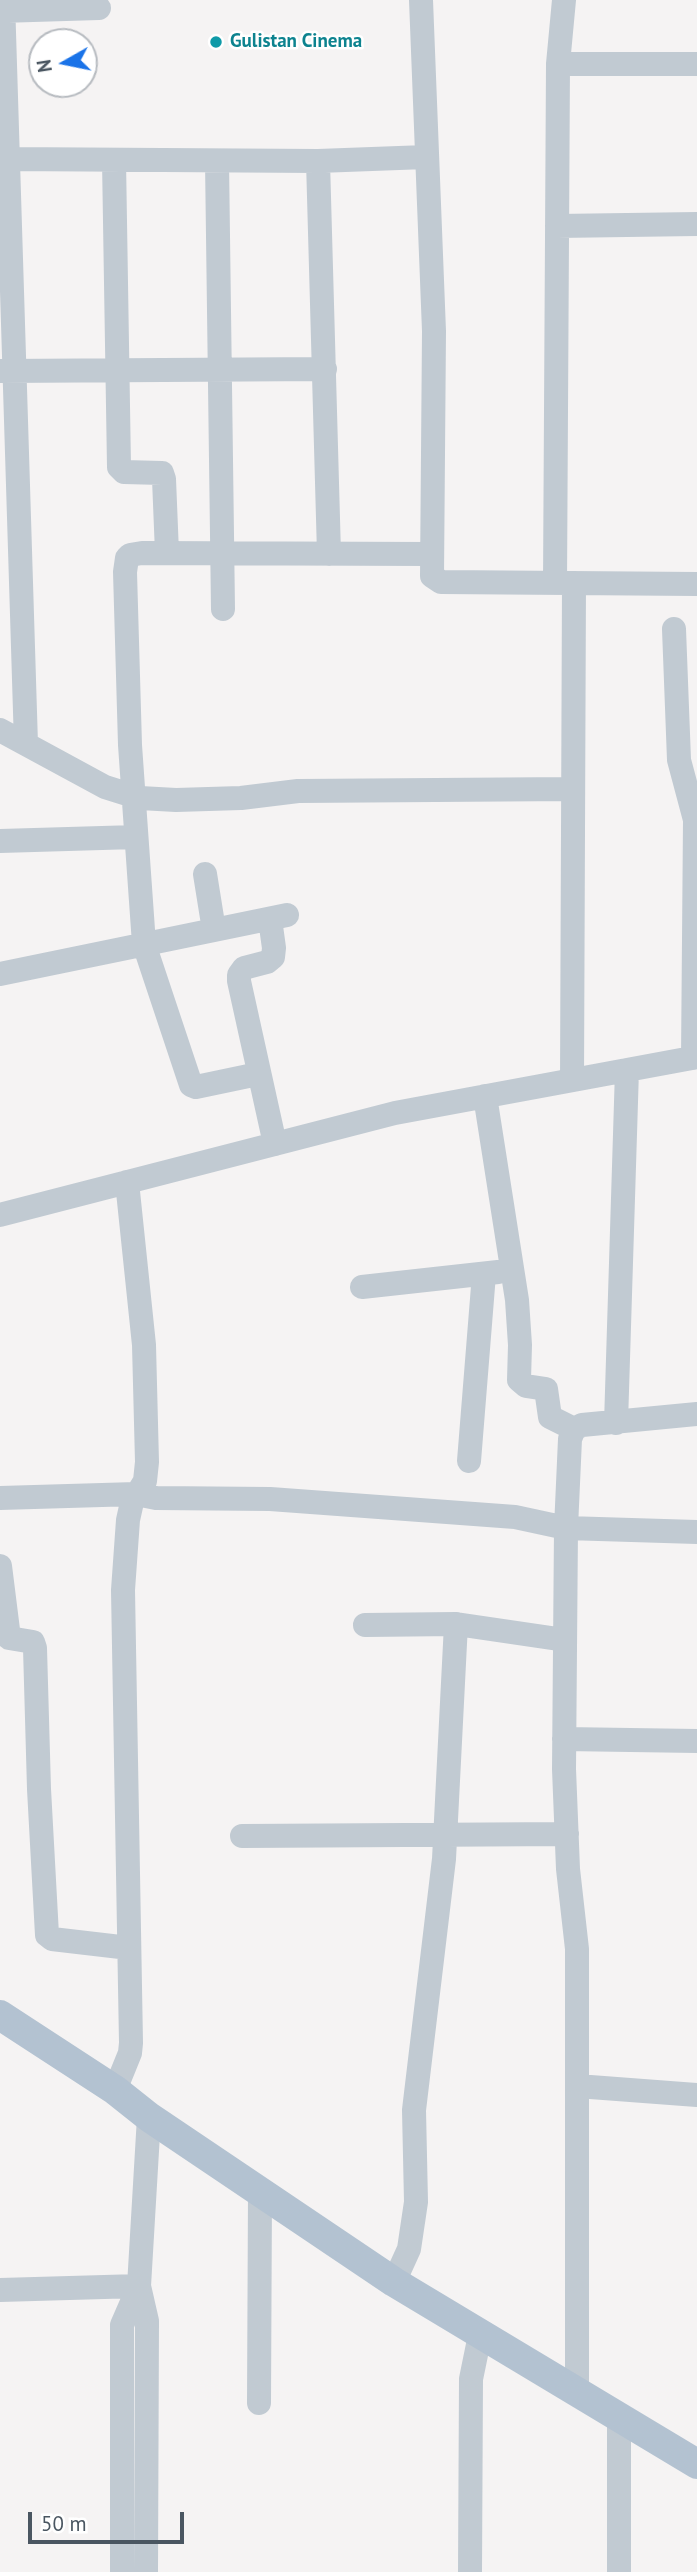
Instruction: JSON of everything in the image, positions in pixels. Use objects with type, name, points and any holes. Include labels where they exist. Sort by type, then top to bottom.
[{"type":"main road","points":[[0,2015],[115,2090],[149,2117],[394,2282],[697,2464]]},
{"type":"street","points":[[421,0],[434,331],[430,554],[432,576],[441,582],[697,584]]},
{"type":"street","points":[[564,0],[558,64],[557,226],[572,789],[572,1080]]},
{"type":"street","points":[[26,744],[7,370],[7,159],[2,7],[99,8]]},
{"type":"street","points":[[558,64],[697,64]]},
{"type":"street","points":[[7,159],[318,161],[426,157]]},
{"type":"street","points":[[114,160],[119,467],[124,472],[162,473],[167,553]]},
{"type":"street","points":[[216,160],[223,609]]},
{"type":"street","points":[[318,161],[329,554]]},
{"type":"street","points":[[557,226],[697,224]]},
{"type":"street","points":[[7,370],[325,369]]},
{"type":"street","points":[[258,1074],[196,1087],[191,1085],[144,944],[136,837],[125,564],[127,558],[135,554],[430,554]]},
{"type":"street","points":[[0,1214],[396,1113],[695,1057],[695,820],[679,760],[674,629]]},
{"type":"street","points":[[0,730],[105,787],[134,796],[176,800],[241,798],[298,791],[572,789]]},
{"type":"street","points":[[0,841],[136,837]]},
{"type":"street","points":[[205,874],[214,930]]},
{"type":"street","points":[[0,974],[279,917],[273,957],[267,962],[244,968],[239,975],[275,1144]]},
{"type":"street","points":[[616,1423],[627,1070]]},
{"type":"street","points":[[485,1096],[518,1311],[519,1380],[526,1386],[546,1388],[550,1418],[574,1429]]},
{"type":"street","points":[[115,2090],[130,2053],[132,1988],[122,1624],[128,1520],[136,1494],[143,1486],[147,1474],[142,1319],[127,1182]]},
{"type":"street","points":[[362,1287],[512,1270]]},
{"type":"street","points":[[469,1461],[484,1274]]},
{"type":"street","points":[[577,2391],[577,1949],[568,1870],[564,1739],[566,1528],[570,1439],[574,1429],[582,1425],[697,1415]]},
{"type":"street","points":[[0,1498],[136,1494],[163,1498],[270,1499],[499,1516],[566,1528],[697,1532]]},
{"type":"street","points":[[0,1566],[9,1638],[33,1642],[35,1648],[47,1935],[52,1939],[129,1948]]},
{"type":"street","points":[[365,1625],[456,1624],[565,1640]]},
{"type":"street","points":[[394,2282],[409,2249],[416,2202],[414,2110],[441,1893],[456,1624]]},
{"type":"street","points":[[564,1739],[697,1741]]},
{"type":"street","points":[[242,1836],[567,1834]]},
{"type":"street","points":[[577,2086],[697,2095]]},
{"type":"street","points":[[146,2572],[147,2320],[139,2286],[149,2117]]},
{"type":"street","points":[[259,2403],[260,2192]]},
{"type":"street","points":[[0,2290],[139,2286]]},
{"type":"street","points":[[122,2572],[122,2325],[139,2286]]},
{"type":"street","points":[[470,2572],[471,2379],[480,2335]]},
{"type":"street","points":[[619,2416],[619,2572]]},
{"type":"place","name":"Gulistan Cinema","points":[[216,42]]}]
